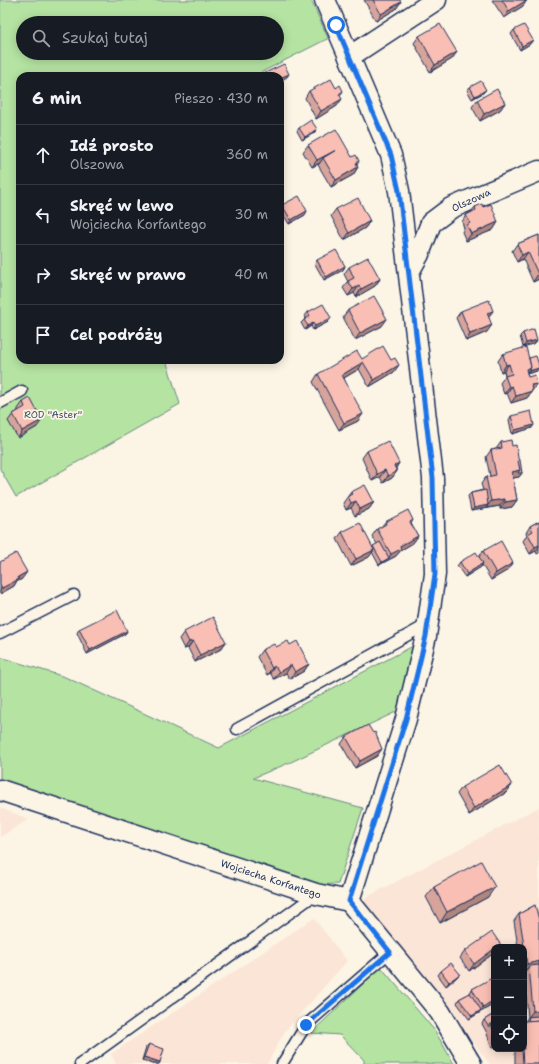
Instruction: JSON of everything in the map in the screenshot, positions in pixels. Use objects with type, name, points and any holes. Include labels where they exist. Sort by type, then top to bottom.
[{"type":"street","points":[[325,0],[391,155],[399,191],[410,270],[433,478],[435,574],[428,624],[406,719],[349,901],[440,1012],[471,1064]]},
{"type":"street","points":[[349,57],[436,0]]},
{"type":"street","name":"Olszowa","points":[[410,270],[419,254],[431,223],[451,208],[539,171]]},
{"type":"street","name":"Wojciecha Korfantego","points":[[0,790],[316,894],[349,901]]},
{"type":"lane","points":[[0,403],[22,391]]},
{"type":"lane","points":[[0,633],[74,595]]},
{"type":"lane","points":[[237,729],[428,624]]},
{"type":"lane","points":[[80,1064],[316,894]]},
{"type":"lane","points":[[282,1064],[306,1025],[390,952]]},
{"type":"shaded area","points":[[539,807],[539,1064],[490,1064],[366,908],[363,899]]},
{"type":"shaded area","points":[[0,808],[29,819],[0,837]]},
{"type":"shaded area","points":[[314,918],[347,961],[285,1031],[267,1064],[116,1064],[111,1054]]},
{"type":"green space","name":"ROD \"Aster\"","points":[[0,0],[311,0],[328,38],[333,36],[262,72],[16,72],[16,364],[167,364],[180,404],[16,497],[0,469]]},
{"type":"green space","points":[[413,646],[400,710],[291,762],[253,778],[363,808],[338,884],[310,885],[0,779],[0,657],[65,677],[219,748]]},
{"type":"green space","points":[[381,967],[435,1031],[454,1064],[364,1064],[364,1060],[340,1035],[311,1033]]},
{"type":"building","points":[[373,0],[400,0],[401,2],[381,14]]},
{"type":"building","points":[[502,0],[527,0],[509,11]]},
{"type":"building","points":[[440,24],[457,52],[435,65],[419,36]]},
{"type":"building","points":[[524,25],[533,40],[522,46],[514,30]]},
{"type":"building","points":[[284,64],[289,74],[284,76],[284,72],[267,72]]},
{"type":"building","points":[[331,79],[336,88],[340,85],[343,91],[339,94],[342,99],[321,111],[309,91]]},
{"type":"building","points":[[481,81],[486,90],[475,96],[470,87]]},
{"type":"building","points":[[497,89],[505,103],[484,114],[477,100]]},
{"type":"building","points":[[311,120],[317,129],[305,137],[299,128]]},
{"type":"building","points":[[336,129],[352,157],[356,155],[359,161],[356,163],[358,167],[336,180],[323,158],[336,150],[317,160],[308,145]]},
{"type":"building","points":[[299,196],[307,211],[291,220],[284,208],[284,204]]},
{"type":"building","points":[[358,198],[370,221],[349,233],[336,209]]},
{"type":"building","points":[[482,204],[483,207],[491,204],[498,222],[471,234],[467,225],[470,223],[466,215],[476,210],[475,207]]},
{"type":"building","points":[[539,235],[538,274],[528,252],[522,255],[517,244]]},
{"type":"building","points":[[336,250],[345,266],[326,277],[317,260]]},
{"type":"building","points":[[368,257],[380,279],[361,289],[359,286],[353,289],[348,281],[354,278],[349,267]]},
{"type":"building","points":[[374,296],[387,319],[360,333],[348,310]]},
{"type":"building","points":[[489,300],[493,311],[487,313],[492,325],[470,334],[461,311]]},
{"type":"building","points":[[323,304],[331,318],[315,326],[313,323],[308,326],[304,320],[310,316],[308,312]]},
{"type":"building","points":[[534,329],[537,340],[526,343],[523,333]]},
{"type":"building","points":[[383,346],[391,360],[395,358],[399,365],[374,380],[363,362],[342,375],[363,414],[344,423],[318,374],[357,351],[362,359]]},
{"type":"building","points":[[526,347],[531,367],[526,369],[528,377],[535,375],[537,384],[531,385],[532,391],[516,396],[512,386],[509,387],[505,376],[512,374],[509,364],[506,365],[503,354]]},
{"type":"building","points":[[536,356],[539,368],[529,371],[531,367],[529,358]]},
{"type":"building","points":[[30,398],[42,420],[22,431],[13,414],[25,407],[23,402]]},
{"type":"building","points":[[531,411],[534,425],[515,430],[511,416]]},
{"type":"building","points":[[511,440],[512,446],[516,445],[520,470],[512,472],[517,500],[505,502],[505,499],[491,501],[486,477],[496,475],[491,450],[502,448],[501,442]]},
{"type":"building","points":[[388,441],[399,463],[394,466],[397,471],[388,476],[385,470],[377,474],[367,451]]},
{"type":"building","points":[[520,460],[522,473],[518,473],[520,470],[518,461]]},
{"type":"building","points":[[365,485],[374,502],[360,509],[356,501],[351,503],[348,496],[352,494],[351,492]]},
{"type":"building","points":[[486,490],[488,505],[474,508],[471,493]]},
{"type":"building","points":[[408,510],[413,520],[410,522],[418,536],[400,546],[401,549],[391,554],[377,529],[386,524],[385,522]]},
{"type":"building","points":[[539,521],[539,545],[535,547],[528,534],[533,531],[530,526]]},
{"type":"building","points":[[360,523],[374,550],[356,559],[342,532]]},
{"type":"building","points":[[501,541],[513,563],[496,573],[483,551]]},
{"type":"building","points":[[380,542],[389,558],[382,562],[373,546]]},
{"type":"building","points":[[476,552],[483,563],[467,574],[460,562]]},
{"type":"building","points":[[16,553],[27,572],[18,577],[19,579],[2,588],[0,584],[0,562]]},
{"type":"building","points":[[117,610],[127,631],[90,650],[79,629]]},
{"type":"building","points":[[213,617],[226,642],[200,655],[193,641],[189,642],[184,632]]},
{"type":"building","points":[[288,641],[290,645],[297,641],[309,664],[295,672],[291,665],[279,672],[275,666],[272,668],[262,650],[274,644],[276,647]]},
{"type":"building","points":[[368,725],[373,733],[375,732],[382,749],[360,761],[346,737]]},
{"type":"building","points":[[500,765],[512,785],[474,808],[462,787]]},
{"type":"building","points":[[481,861],[495,887],[447,912],[434,887]]},
{"type":"building","points":[[535,905],[539,920],[539,961],[527,964],[527,944],[524,944],[519,914]]},
{"type":"building","points":[[492,932],[500,944],[491,944],[491,951],[474,964],[465,951]]},
{"type":"building","points":[[451,963],[460,974],[449,982],[441,971]]},
{"type":"building","points":[[539,965],[539,1010],[533,1011],[529,966]]},
{"type":"building","points":[[491,979],[491,1002],[483,1007],[472,989]]},
{"type":"building","points":[[470,993],[481,1010],[472,1016],[459,999]]},
{"type":"building","points":[[491,1016],[491,1024],[489,1027],[484,1020]]},
{"type":"building","points":[[539,1016],[539,1020],[529,1021],[528,1017]]},
{"type":"building","points":[[539,1020],[539,1064],[523,1064],[522,1052],[527,1052],[527,1021]]},
{"type":"building","points":[[149,1044],[164,1049],[160,1062],[144,1057]]},
{"type":"route","points":[[306,1025],[390,952],[349,901],[406,719],[426,636],[435,574],[433,478],[410,270],[399,191],[391,155],[336,25]]}]
